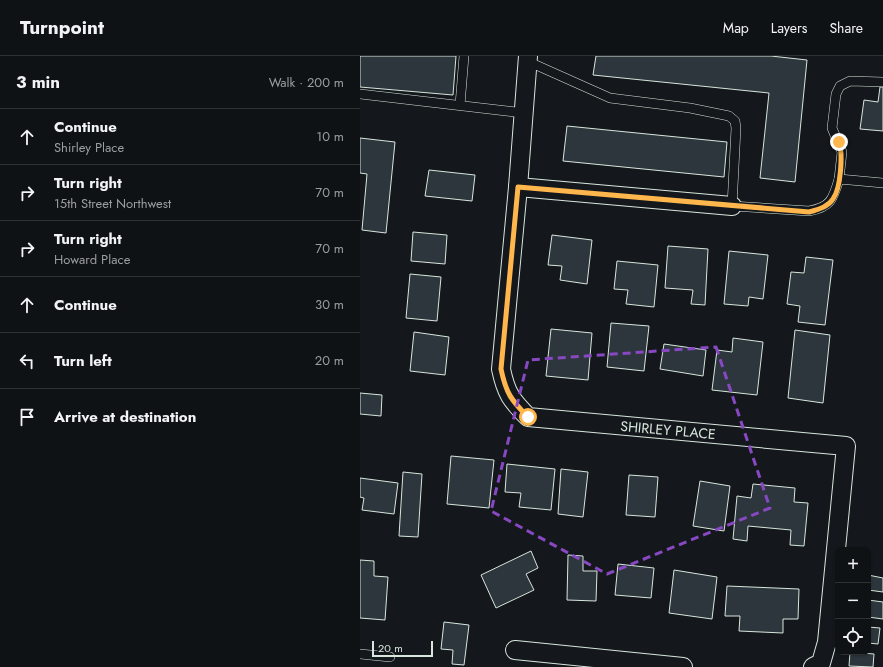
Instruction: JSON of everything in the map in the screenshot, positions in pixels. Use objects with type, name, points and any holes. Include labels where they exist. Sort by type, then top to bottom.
[{"type":"street","points":[[528,58],[518,187],[732,206]]},
{"type":"street","name":"SHIRLEY PLACE","points":[[518,187],[501,369],[505,388],[515,404],[528,417],[846,446],[827,642],[817,665]]},
{"type":"street","points":[[515,650],[683,667]]},
{"type":"lane","points":[[460,106],[464,56]]},
{"type":"lane","points":[[528,58],[610,98],[690,108],[729,116],[735,121],[736,128],[732,206],[809,212],[821,209],[834,198],[839,179],[842,152],[832,128],[836,94],[840,86],[850,81],[883,82]]},
{"type":"lane","points":[[360,94],[524,113]]},
{"type":"lane","points":[[839,179],[883,183]]},
{"type":"lane","points":[[360,654],[390,657]]},
{"type":"highlighted area","points":[[716,347],[770,508],[607,574],[491,511],[528,360]]},
{"type":"building","points":[[360,56],[456,56],[453,95],[360,87]]},
{"type":"building","points":[[596,56],[771,56],[807,60],[795,182],[760,178],[769,93],[593,75]]},
{"type":"building","points":[[880,87],[883,87],[883,131],[860,129],[864,100],[878,102]]},
{"type":"building","points":[[567,126],[727,142],[724,177],[563,161]]},
{"type":"building","points":[[360,138],[395,142],[386,233],[362,230],[367,174],[360,173]]},
{"type":"building","points":[[429,170],[475,175],[472,201],[425,196]]},
{"type":"building","points":[[413,232],[447,235],[445,264],[411,261]]},
{"type":"building","points":[[552,235],[592,240],[587,284],[560,280],[562,266],[548,265]]},
{"type":"building","points":[[668,246],[708,249],[705,305],[691,304],[693,290],[665,288]]},
{"type":"building","points":[[729,251],[768,255],[763,299],[749,297],[748,306],[724,304]]},
{"type":"building","points":[[806,257],[833,260],[825,325],[798,322],[800,306],[787,304],[791,272],[804,273]]},
{"type":"building","points":[[617,261],[658,265],[654,307],[626,304],[628,290],[614,289]]},
{"type":"building","points":[[410,274],[441,277],[437,321],[406,318]]},
{"type":"building","points":[[611,323],[649,326],[644,371],[607,367]]},
{"type":"building","points":[[551,329],[592,333],[588,380],[546,376]]},
{"type":"building","points":[[795,330],[830,335],[823,403],[788,398]]},
{"type":"building","points":[[414,332],[449,337],[445,375],[410,371]]},
{"type":"building","points":[[733,338],[763,342],[757,395],[712,390],[717,350],[732,352]]},
{"type":"building","points":[[664,344],[706,350],[703,376],[660,369]]},
{"type":"building","points":[[360,393],[382,395],[381,416],[360,414]]},
{"type":"building","points":[[451,456],[494,460],[489,508],[447,504]]},
{"type":"building","points":[[507,464],[555,469],[551,510],[519,507],[521,493],[505,492]]},
{"type":"building","points":[[561,469],[588,472],[583,517],[558,514]]},
{"type":"building","points":[[403,472],[422,474],[418,537],[399,536]]},
{"type":"building","points":[[629,475],[658,477],[655,517],[626,515]]},
{"type":"building","points":[[360,478],[398,483],[394,514],[362,510],[364,498],[360,497]]},
{"type":"building","points":[[700,481],[730,486],[724,531],[693,526]]},
{"type":"building","points":[[753,484],[795,488],[794,502],[808,503],[804,546],[790,545],[791,530],[748,526],[747,541],[733,539],[737,496],[751,498]]},
{"type":"building","points":[[531,551],[538,568],[526,574],[534,590],[496,608],[481,575]]},
{"type":"building","points":[[568,555],[583,556],[583,571],[597,571],[596,601],[567,600]]},
{"type":"building","points":[[360,560],[374,561],[374,576],[388,577],[385,620],[360,618]]},
{"type":"building","points":[[618,564],[654,568],[651,598],[615,595]]},
{"type":"building","points":[[674,570],[717,577],[712,619],[669,613]]},
{"type":"building","points":[[871,576],[883,578],[883,592],[871,590]]},
{"type":"building","points":[[727,586],[799,589],[798,619],[783,619],[783,633],[739,631],[740,616],[725,616]]},
{"type":"building","points":[[871,600],[883,602],[883,619],[871,617]]},
{"type":"building","points":[[444,622],[469,625],[464,665],[452,664],[453,650],[441,649]]},
{"type":"building","points":[[871,627],[880,628],[878,644],[871,643]]},
{"type":"building","points":[[874,654],[873,667],[849,666],[850,655]]},
{"type":"route","points":[[528,417],[515,404],[505,388],[501,369],[518,187],[809,212],[821,209],[834,198],[839,179],[842,152],[839,142]]}]
